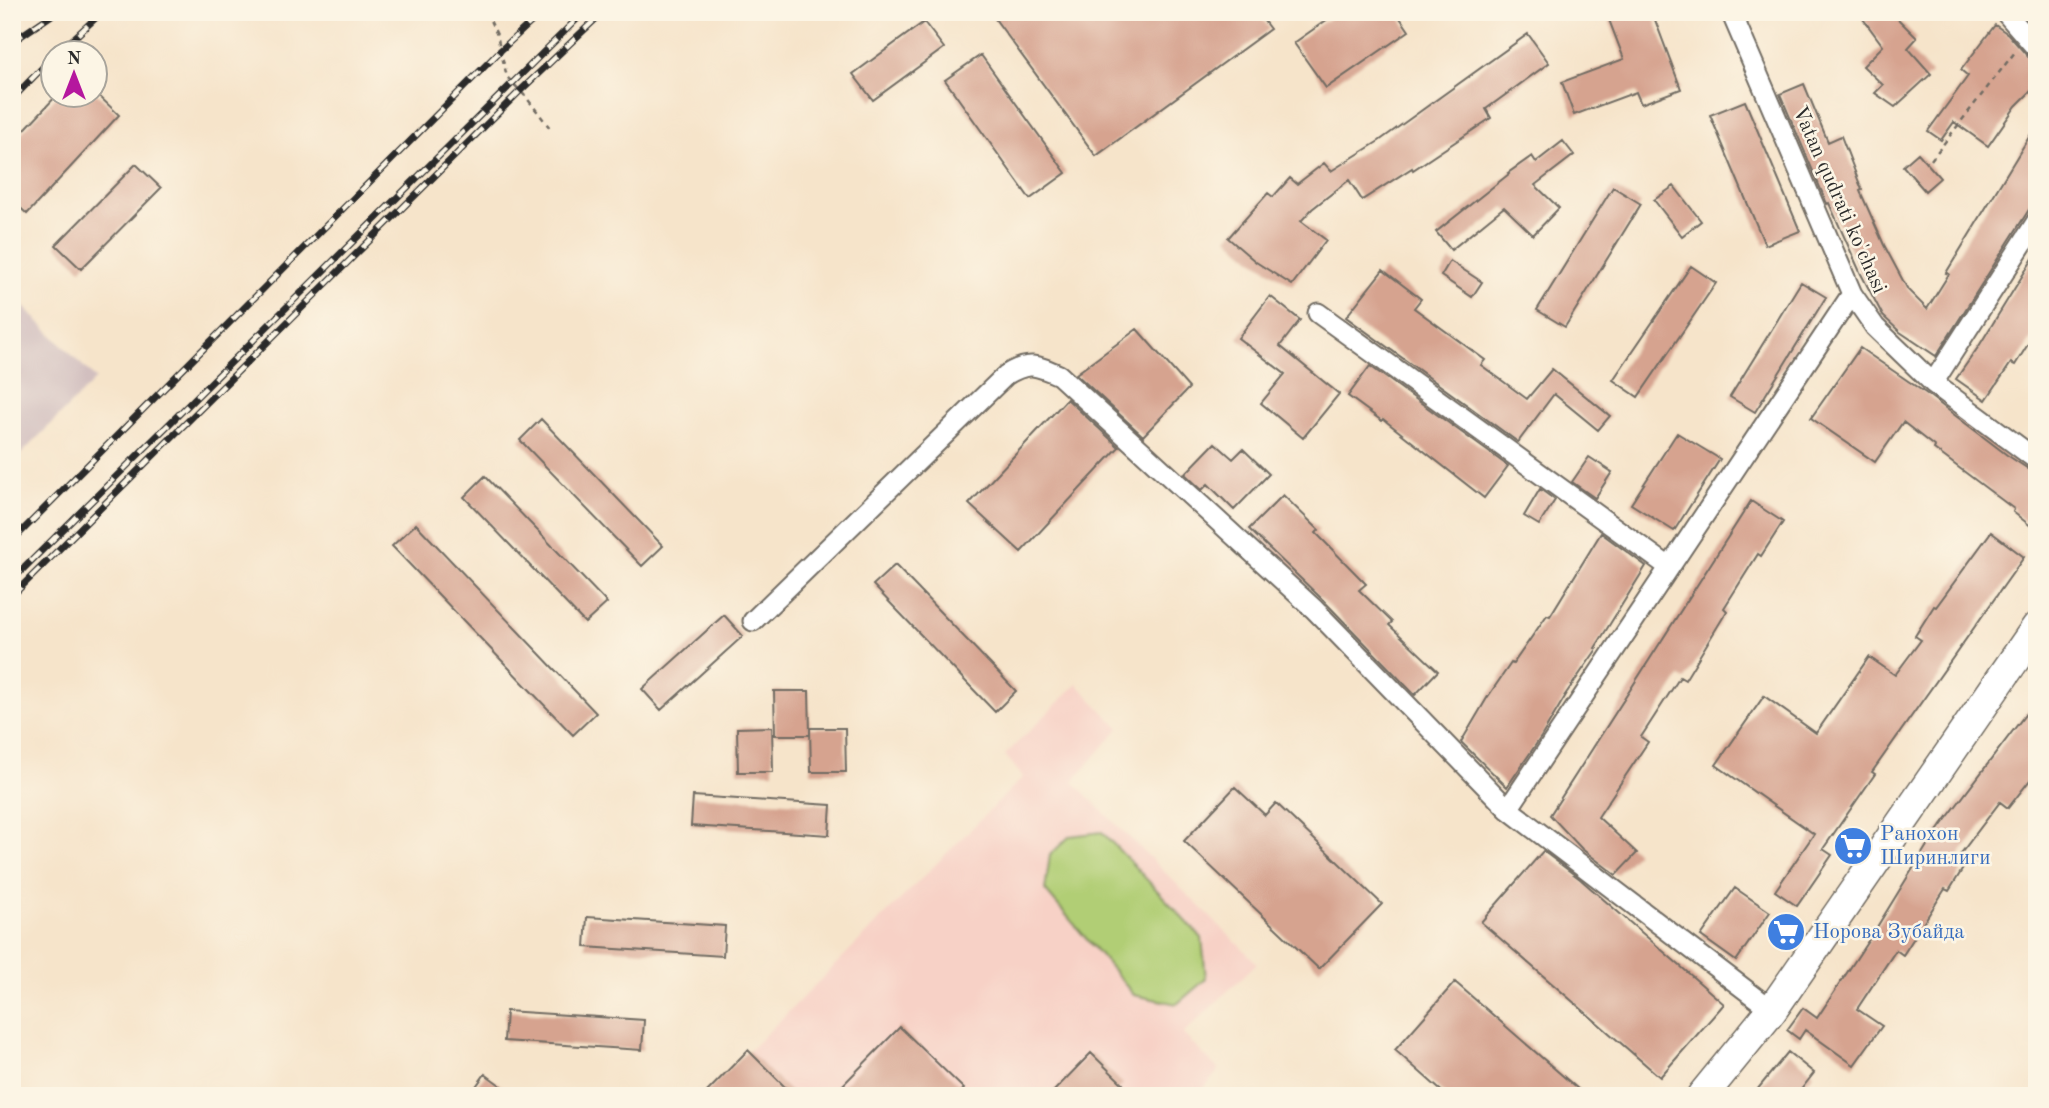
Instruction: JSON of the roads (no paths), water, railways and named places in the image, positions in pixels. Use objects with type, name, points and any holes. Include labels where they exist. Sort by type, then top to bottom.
[{"type":"main road","points":[[1702,1096],[1772,1010],[2037,627]]},
{"type":"main road","points":[[1722,1096],[1775,1030],[2037,656]]},
{"type":"street","name":"Vatan qudrati ko'chasi","points":[[1731,12],[1852,294],[1875,327],[1933,383],[2037,460]]},
{"type":"street","points":[[2005,12],[2031,44]]},
{"type":"street","points":[[1933,383],[2037,221]]},
{"type":"street","points":[[1508,809],[1852,294]]},
{"type":"street","points":[[1318,313],[1669,567]]},
{"type":"street","points":[[753,621],[1006,375],[1019,366],[1039,365],[1059,375],[1314,609],[1508,809],[1772,1010]]},
{"type":"railway","points":[[12,42],[56,12]]},
{"type":"railway","points":[[74,38],[102,12]]},
{"type":"railway","points":[[12,541],[542,12]]},
{"type":"railway","points":[[12,580],[584,12]]},
{"type":"railway","points":[[12,596],[520,91],[603,12]]},
{"type":"railway","points":[[12,99],[38,72]]},
{"type":"place","name":"Ранохон Ширинлиги","points":[[1853,846]]},
{"type":"place","name":"Норова Зубайда","points":[[1786,932]]}]
